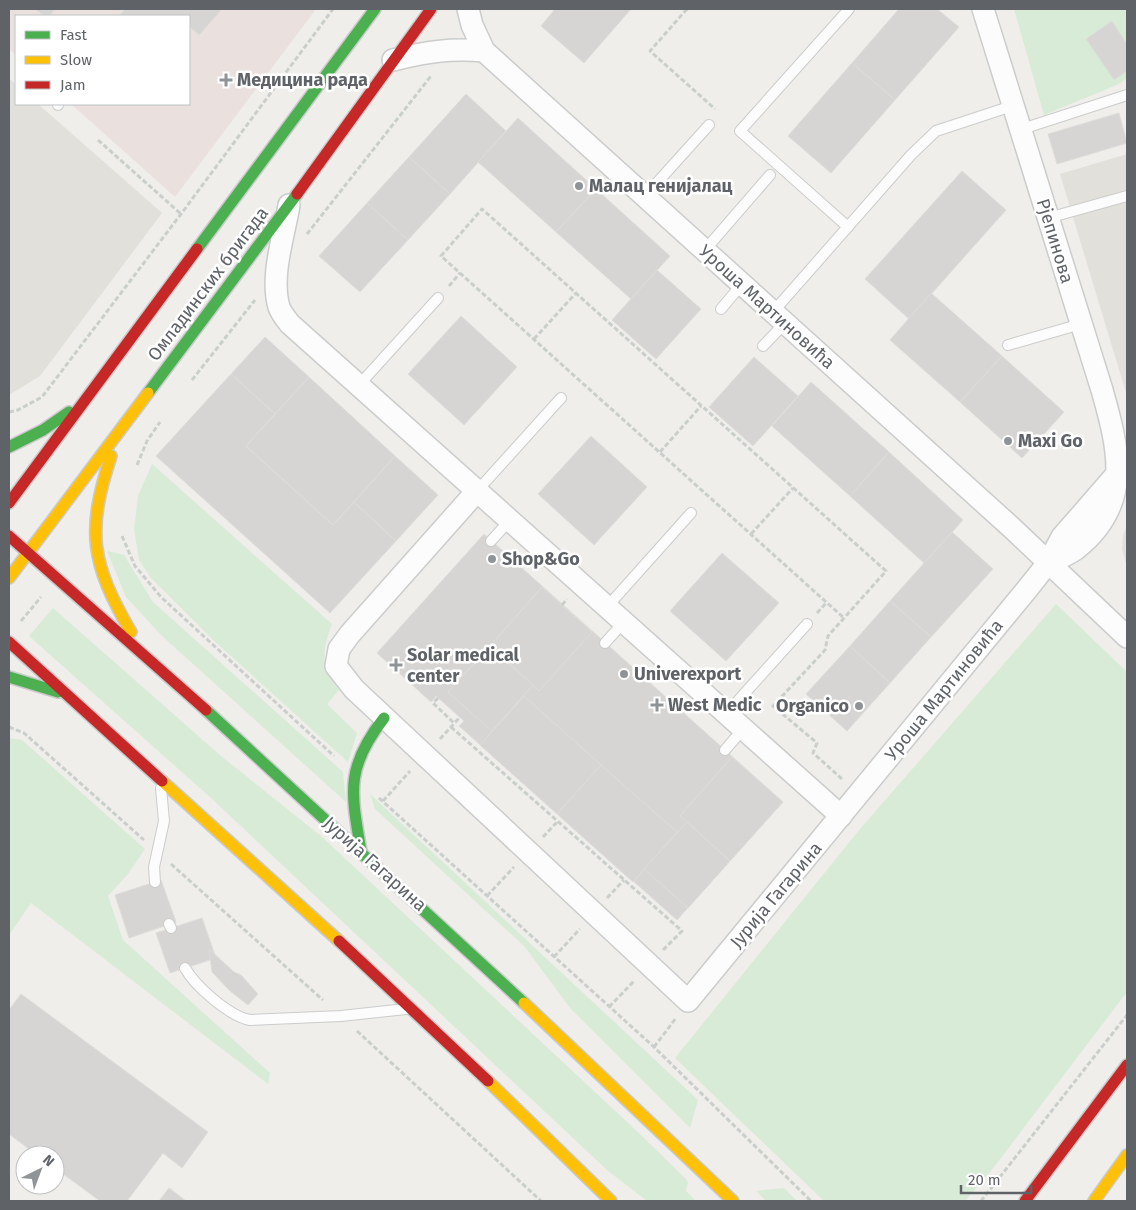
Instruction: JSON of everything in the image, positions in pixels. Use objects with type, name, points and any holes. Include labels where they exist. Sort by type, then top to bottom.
[{"type":"main road","name":"Омладинских бригада","points":[[9,504],[375,9]]},
{"type":"main road","name":"Омладинских бригада","points":[[9,578],[290,203],[431,9]]},
{"type":"main road","points":[[9,447],[43,430],[84,402]]},
{"type":"main road","points":[[121,429],[95,504],[94,546],[105,584],[142,651]]},
{"type":"main road","name":"Јурија Гагарина","points":[[9,536],[142,651],[361,851],[505,984],[732,1201]]},
{"type":"main road","points":[[9,642],[412,1008],[611,1201]]},
{"type":"main road","points":[[9,677],[69,696]]},
{"type":"main road","points":[[361,851],[354,810],[352,774],[360,750],[384,718]]},
{"type":"main road","points":[[1025,1201],[1127,1065]]},
{"type":"main road","points":[[1094,1201],[1127,1155]]},
{"type":"street","name":"Уроша Мартиновића","points":[[468,9],[472,25],[484,51],[779,317],[1127,637]]},
{"type":"street","name":"Рјепинова","points":[[983,9],[1114,432],[1118,458],[1116,475],[1062,537],[1048,563]]},
{"type":"street","points":[[393,60],[426,52],[453,49],[484,51]]},
{"type":"street","points":[[290,203],[278,273],[277,296],[280,309],[290,324],[841,816]]},
{"type":"street","points":[[478,491],[350,634],[336,657],[336,666],[343,678],[384,718],[688,1001]]},
{"type":"street","name":"Уроша Мартиновића","points":[[841,816],[1048,563]]},
{"type":"street","name":"Јурија Гагарина","points":[[688,1001],[841,816]]},
{"type":"lane","points":[[848,227],[740,131],[849,9]]},
{"type":"lane","points":[[1020,130],[1127,95]]},
{"type":"lane","points":[[764,346],[779,317],[848,227],[911,155],[936,131],[949,125],[1012,106]]},
{"type":"lane","points":[[645,196],[709,125]]},
{"type":"lane","points":[[705,250],[770,175]]},
{"type":"lane","points":[[1048,218],[1127,196]]},
{"type":"lane","points":[[721,309],[742,284]]},
{"type":"lane","points":[[359,385],[438,298]]},
{"type":"lane","points":[[1008,345],[1081,324]]},
{"type":"lane","points":[[478,491],[561,398]]},
{"type":"lane","points":[[607,607],[692,513]]},
{"type":"lane","points":[[491,541],[510,520]]},
{"type":"lane","points":[[605,643],[624,622]]},
{"type":"lane","points":[[726,714],[807,624]]},
{"type":"lane","points":[[724,750],[743,729]]},
{"type":"lane","points":[[155,882],[154,867],[164,821],[159,777]]},
{"type":"lane","points":[[185,968],[196,983],[228,1010],[243,1018],[341,1016],[412,1008]]},
{"type":"path","points":[[9,412],[18,410],[42,397],[182,214],[334,9]]},
{"type":"path","points":[[687,9],[650,51],[740,131]]},
{"type":"path","points":[[98,140],[182,214]]},
{"type":"path","points":[[844,618],[441,256],[482,209],[886,571],[828,636],[825,650],[773,706],[817,743],[813,753],[848,784]]},
{"type":"path","points":[[534,340],[576,293]]},
{"type":"path","points":[[660,452],[701,406]]},
{"type":"path","points":[[751,534],[793,488]]},
{"type":"path","points":[[122,538],[135,566],[161,597],[337,760]]},
{"type":"path","points":[[438,698],[433,703],[454,723]]},
{"type":"path","points":[[9,727],[24,733],[158,852],[341,1016],[541,1201]]},
{"type":"path","points":[[451,727],[682,931]]},
{"type":"path","points":[[373,792],[654,1047],[811,1201]]},
{"type":"path","points":[[654,1047],[688,1001]]},
{"type":"path","points":[[981,1201],[1127,1015]]},
{"type":"shaded area","name":"Медицина рада","points":[[9,9],[316,9],[175,197],[72,105],[190,105],[190,15],[15,15],[15,54],[9,49]]},
{"type":"shaded area","points":[[9,78],[15,84],[15,105],[39,105],[162,213],[40,376],[9,395]]},
{"type":"shaded area","points":[[1127,154],[1127,396],[1060,174]]},
{"type":"shaded area","points":[[1127,525],[1127,567],[1122,549],[1123,535]]},
{"type":"green space","points":[[1014,9],[1127,9],[1127,78],[1119,84],[1044,115]]},
{"type":"green space","points":[[152,464],[332,624],[326,643],[325,658],[329,673],[339,690],[327,704],[357,733],[348,762],[212,639],[151,578],[139,560],[134,529],[138,496]]},
{"type":"green space","points":[[107,551],[124,555],[153,602],[343,772],[346,802],[162,636],[126,597]]},
{"type":"green space","points":[[1056,604],[1127,672],[1127,992],[994,1167],[965,1201],[824,1201],[675,1058],[860,829]]},
{"type":"green space","points":[[53,608],[221,756],[321,836],[641,1135],[686,1179],[688,1183],[686,1191],[696,1201],[647,1201],[607,1170],[211,798],[29,636]]},
{"type":"green space","points":[[9,738],[22,740],[145,849],[128,874],[108,896],[123,940],[270,1073],[268,1084],[31,903],[9,935]]},
{"type":"green space","points":[[370,794],[698,1100],[690,1128],[570,1008],[525,947],[375,809]]},
{"type":"green space","points":[[784,1188],[797,1201],[766,1201],[756,1191]]},
{"type":"building","points":[[35,9],[55,9],[50,15],[43,15]]},
{"type":"building","points":[[125,9],[222,9],[199,35],[190,27],[190,15],[120,15]]},
{"type":"building","points":[[555,9],[631,9],[584,63],[541,26]]},
{"type":"building","points":[[899,9],[937,9],[959,27],[895,100],[852,63]]},
{"type":"building","points":[[1112,21],[1127,44],[1127,71],[1114,80],[1086,39]]},
{"type":"building","points":[[852,63],[895,100],[831,173],[788,136]]},
{"type":"building","points":[[466,94],[506,131],[450,194],[409,157]]},
{"type":"building","points":[[1119,113],[1127,143],[1057,164],[1048,134]]},
{"type":"building","points":[[518,118],[596,189],[556,232],[478,162]]},
{"type":"building","points":[[409,157],[450,194],[408,240],[367,203]]},
{"type":"building","points":[[962,171],[1006,210],[909,319],[865,279]]},
{"type":"building","points":[[596,189],[670,256],[631,299],[556,232]]},
{"type":"building","points":[[367,203],[408,240],[360,292],[319,256]]},
{"type":"building","points":[[657,270],[701,309],[656,359],[612,320]]},
{"type":"building","points":[[931,293],[1002,356],[960,402],[890,340]]},
{"type":"building","points":[[461,316],[517,367],[464,425],[408,374]]},
{"type":"building","points":[[265,337],[309,377],[275,414],[231,374]]},
{"type":"building","points":[[1002,356],[1064,412],[1022,458],[960,402]]},
{"type":"building","points":[[754,357],[798,396],[753,446],[709,407]]},
{"type":"building","points":[[231,374],[275,414],[246,446],[333,525],[354,502],[396,541],[330,613],[156,456]]},
{"type":"building","points":[[309,377],[395,456],[333,525],[246,446]]},
{"type":"building","points":[[811,382],[889,452],[850,496],[772,426]]},
{"type":"building","points":[[591,436],[647,487],[594,545],[538,494]]},
{"type":"building","points":[[889,452],[963,520],[924,563],[850,496]]},
{"type":"building","points":[[395,456],[438,495],[396,541],[354,502]]},
{"type":"building","points":[[952,532],[993,569],[931,637],[890,601]]},
{"type":"building","points":[[484,534],[783,802],[677,920],[459,726],[464,721],[436,696],[431,702],[377,653]]},
{"type":"building","points":[[722,553],[779,603],[726,661],[670,611]]},
{"type":"building","points":[[542,587],[592,632],[539,691],[490,646]]},
{"type":"building","points":[[890,601],[931,637],[890,683],[850,646]]},
{"type":"building","points":[[490,646],[533,685],[492,731],[448,692]]},
{"type":"building","points":[[850,646],[890,683],[847,731],[806,694]]},
{"type":"building","points":[[524,696],[601,765],[557,814],[480,745]]},
{"type":"building","points":[[732,757],[783,802],[730,861],[680,816]]},
{"type":"building","points":[[601,765],[677,832],[633,882],[557,814]]},
{"type":"building","points":[[687,822],[730,861],[688,908],[644,869]]},
{"type":"building","points":[[161,880],[176,922],[129,938],[115,895]]},
{"type":"building","points":[[202,918],[216,958],[170,973],[156,933]]},
{"type":"building","points":[[209,949],[234,972],[241,975],[258,994],[248,1005],[230,991],[212,972]]},
{"type":"building","points":[[21,994],[208,1132],[182,1168],[163,1153],[127,1201],[100,1201],[65,1175],[65,1145],[24,1145],[9,1134],[9,1010]]},
{"type":"building","points":[[169,1188],[186,1201],[159,1201]]},
{"type":"traffic: fast","points":[[197,249],[375,9]]},
{"type":"traffic: fast","points":[[148,393],[297,194]]},
{"type":"traffic: fast","points":[[9,447],[43,430],[69,412]]},
{"type":"traffic: fast","points":[[9,677],[58,692]]},
{"type":"traffic: fast","points":[[206,710],[524,1003]]},
{"type":"traffic: fast","points":[[361,851],[355,812],[354,781],[357,766],[363,752],[371,736],[384,718]]},
{"type":"traffic: slow","points":[[9,578],[148,393]]},
{"type":"traffic: slow","points":[[111,456],[98,506],[97,547],[107,586],[131,632]]},
{"type":"traffic: slow","points":[[162,781],[339,941]]},
{"type":"traffic: slow","points":[[524,1003],[733,1201]]},
{"type":"traffic: slow","points":[[488,1081],[611,1201]]},
{"type":"traffic: slow","points":[[1094,1201],[1127,1155]]},
{"type":"traffic: jam","points":[[297,194],[431,9]]},
{"type":"traffic: jam","points":[[9,503],[197,249]]},
{"type":"traffic: jam","points":[[9,536],[206,710]]},
{"type":"traffic: jam","points":[[9,642],[162,781]]},
{"type":"traffic: jam","points":[[339,941],[488,1081]]},
{"type":"traffic: jam","points":[[1025,1201],[1127,1065]]},
{"type":"place","name":"Медицина рада","points":[[226,80]]},
{"type":"place","name":"Малац генијалац","points":[[579,186]]},
{"type":"place","name":"Maxi Go","points":[[1008,441]]},
{"type":"place","name":"Shop&Go","points":[[492,559]]},
{"type":"place","name":"Solar medical center","points":[[396,665]]},
{"type":"place","name":"Univerexport","points":[[624,674]]},
{"type":"place","name":"West Medic","points":[[657,705]]},
{"type":"place","name":"Organico","points":[[859,706]]}]
